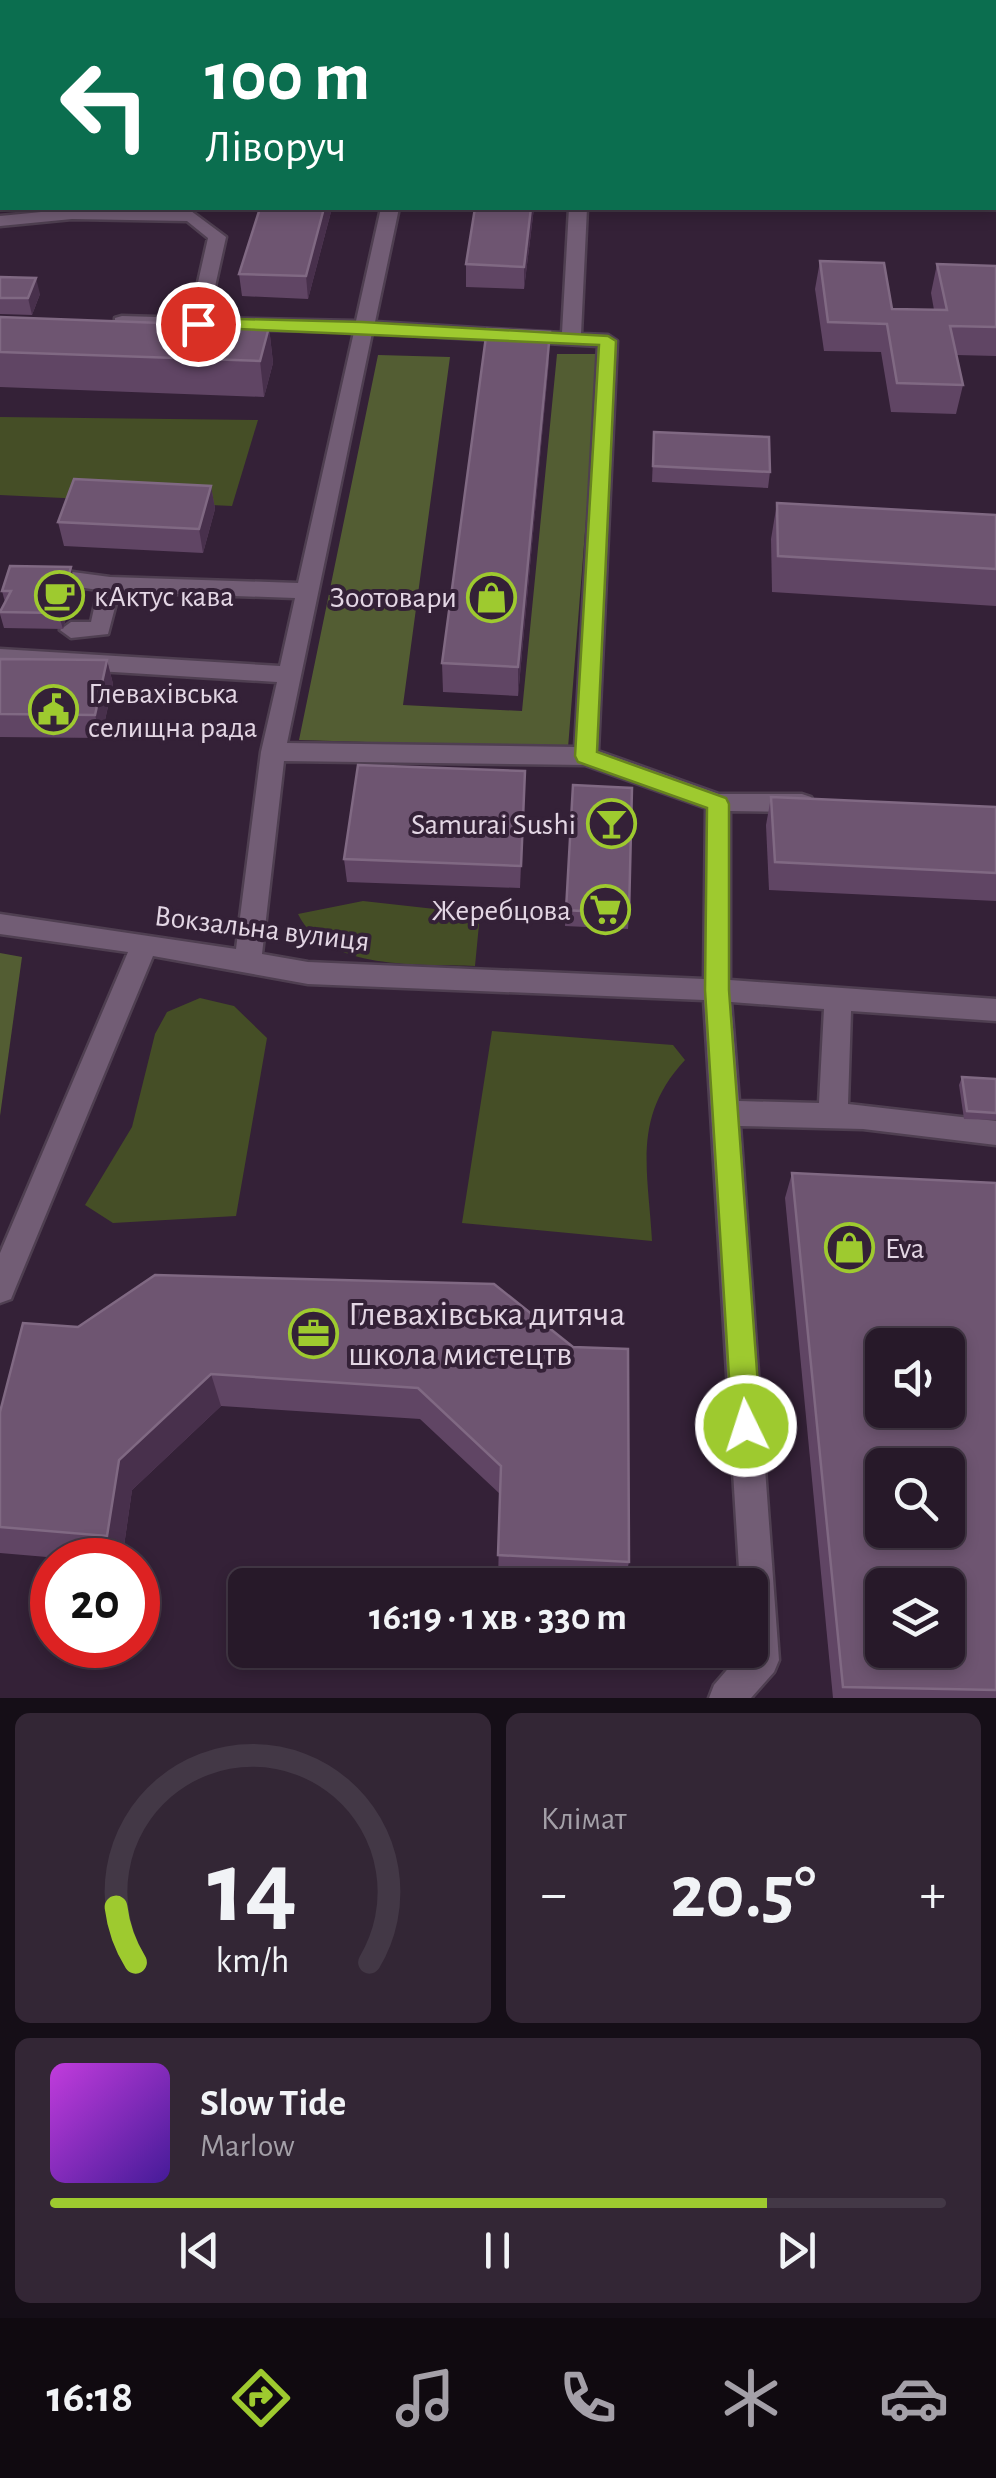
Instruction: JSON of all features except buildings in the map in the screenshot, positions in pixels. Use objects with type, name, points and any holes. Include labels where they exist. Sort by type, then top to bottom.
[{"type":"street","points":[[248,961],[273,752],[390,210]]},
{"type":"street","points":[[571,339],[578,210]]},
{"type":"street","points":[[0,221],[72,214],[191,216],[217,237],[198,324]]},
{"type":"street","points":[[99,322],[362,327],[608,341],[586,756]]},
{"type":"street","points":[[65,578],[110,584],[307,590]]},
{"type":"street","points":[[71,630],[100,629],[110,584]]},
{"type":"street","points":[[0,657],[289,675]]},
{"type":"street","points":[[273,752],[586,756],[718,804],[742,800],[820,803]]},
{"type":"street","points":[[718,804],[717,990],[762,1660],[727,1698]]},
{"type":"street","name":"Вокзальна вулиця","points":[[0,924],[248,961],[308,974],[717,990],[996,1010]]},
{"type":"street","points":[[0,1289],[12,1252],[144,946]]},
{"type":"street","points":[[833,1116],[838,998]]},
{"type":"street","points":[[726,1113],[833,1116],[996,1133]]},
{"type":"green space","points":[[557,354],[599,354],[568,748],[299,740],[378,355],[450,357],[403,705],[522,711]]},
{"type":"green space","points":[[0,417],[258,420],[232,506],[0,495]]},
{"type":"green space","points":[[363,901],[480,914],[475,966],[402,964],[352,955],[311,933],[298,914]]},
{"type":"green space","points":[[0,953],[22,957],[0,1116]]},
{"type":"green space","points":[[200,998],[234,1006],[267,1038],[236,1216],[113,1223],[85,1205],[132,1127],[155,1034],[167,1012]]},
{"type":"green space","points":[[492,1031],[673,1045],[685,1060],[668,1081],[650,1123],[647,1167],[652,1241],[462,1223]]},
{"type":"place","name":"кАктус кава","points":[[59,596]]},
{"type":"place","name":"Зоотовари","points":[[492,597]]},
{"type":"place","name":"Глевахівська селищна рада","points":[[53,710]]},
{"type":"place","name":"Samurai Sushi","points":[[611,824]]},
{"type":"place","name":"Жеребцова","points":[[606,910]]},
{"type":"place","name":"Eva","points":[[850,1248]]},
{"type":"place","name":"Глевахівська дитяча школа мистецтв","points":[[313,1333]]},
{"type":"route","points":[[198,324],[362,327],[608,341],[586,756],[718,804],[717,990],[746,1426]]}]
